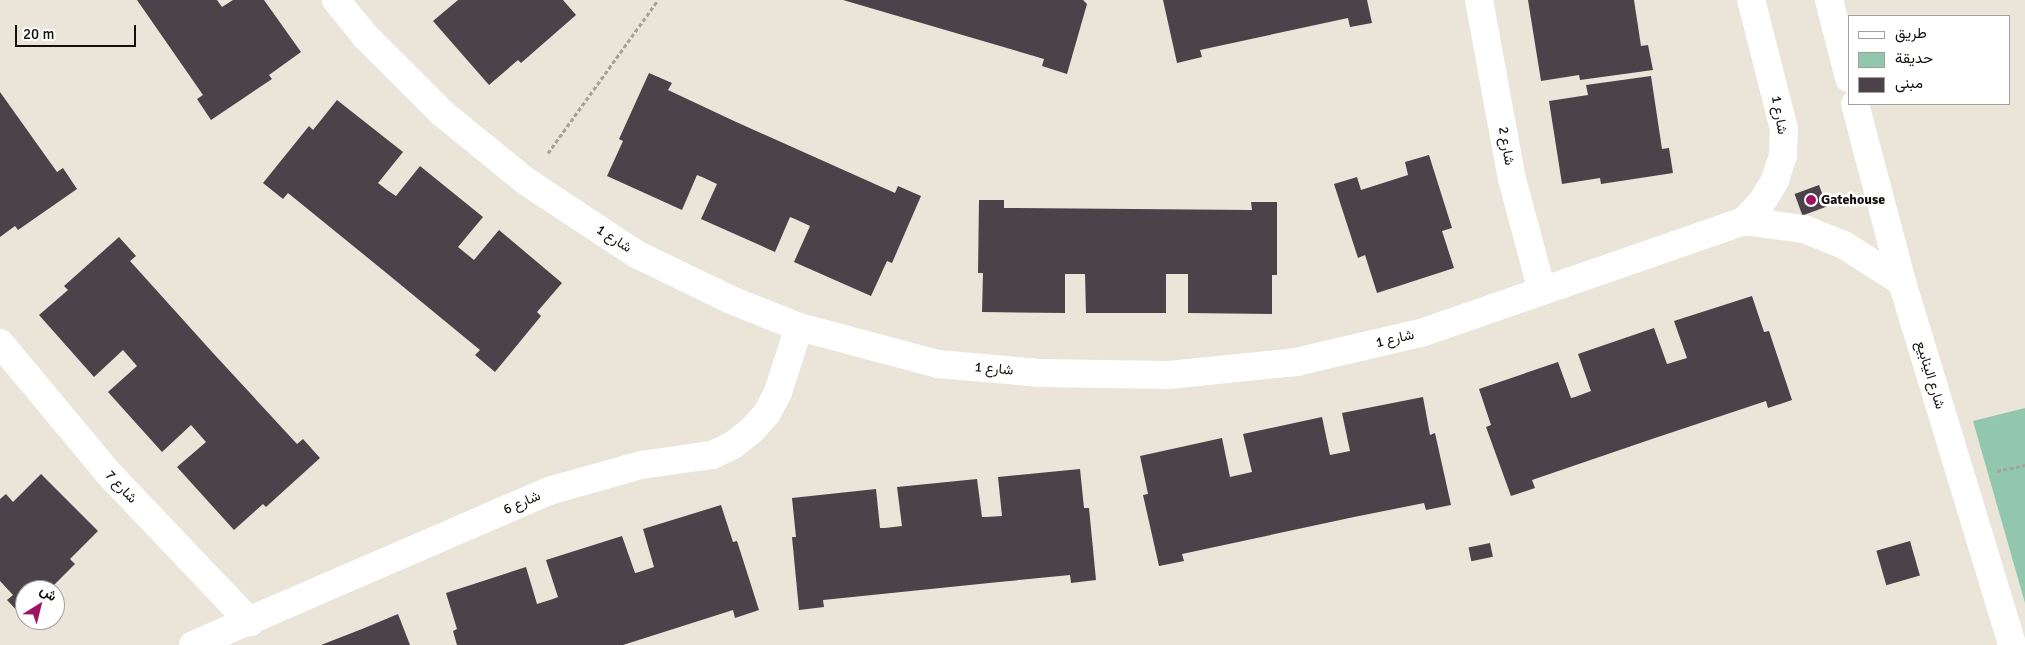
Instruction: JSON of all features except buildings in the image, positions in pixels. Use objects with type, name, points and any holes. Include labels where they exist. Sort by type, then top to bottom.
[{"type":"street","name":"شارع 1","points":[[336,0],[365,36],[442,113],[527,182],[636,254],[731,300],[799,328],[938,364],[1041,373],[1170,375],[1296,362],[1421,332],[1744,220],[1762,202],[1775,180],[1783,155],[1784,129],[1751,0]]},
{"type":"street","name":"شارع 2","points":[[1479,0],[1512,178],[1542,291]]},
{"type":"street","points":[[1829,0],[1848,74]]},
{"type":"street","name":"شارع الينابيع","points":[[1855,105],[1902,282],[2012,645]]},
{"type":"street","name":"شارع 1","points":[[1744,220],[1812,232],[1844,245],[1902,282]]},
{"type":"street","name":"شارع 6","points":[[193,645],[549,492],[641,466],[712,455],[733,445],[751,431],[766,413],[778,392],[799,328]]},
{"type":"street","name":"شارع 7","points":[[0,343],[111,476],[250,622]]},
{"type":"path","points":[[527,182],[658,0]]},
{"type":"green space","points":[[2025,408],[2025,603],[1973,421]]},
{"type":"place","name":"Gatehouse","points":[[1811,200]]}]
